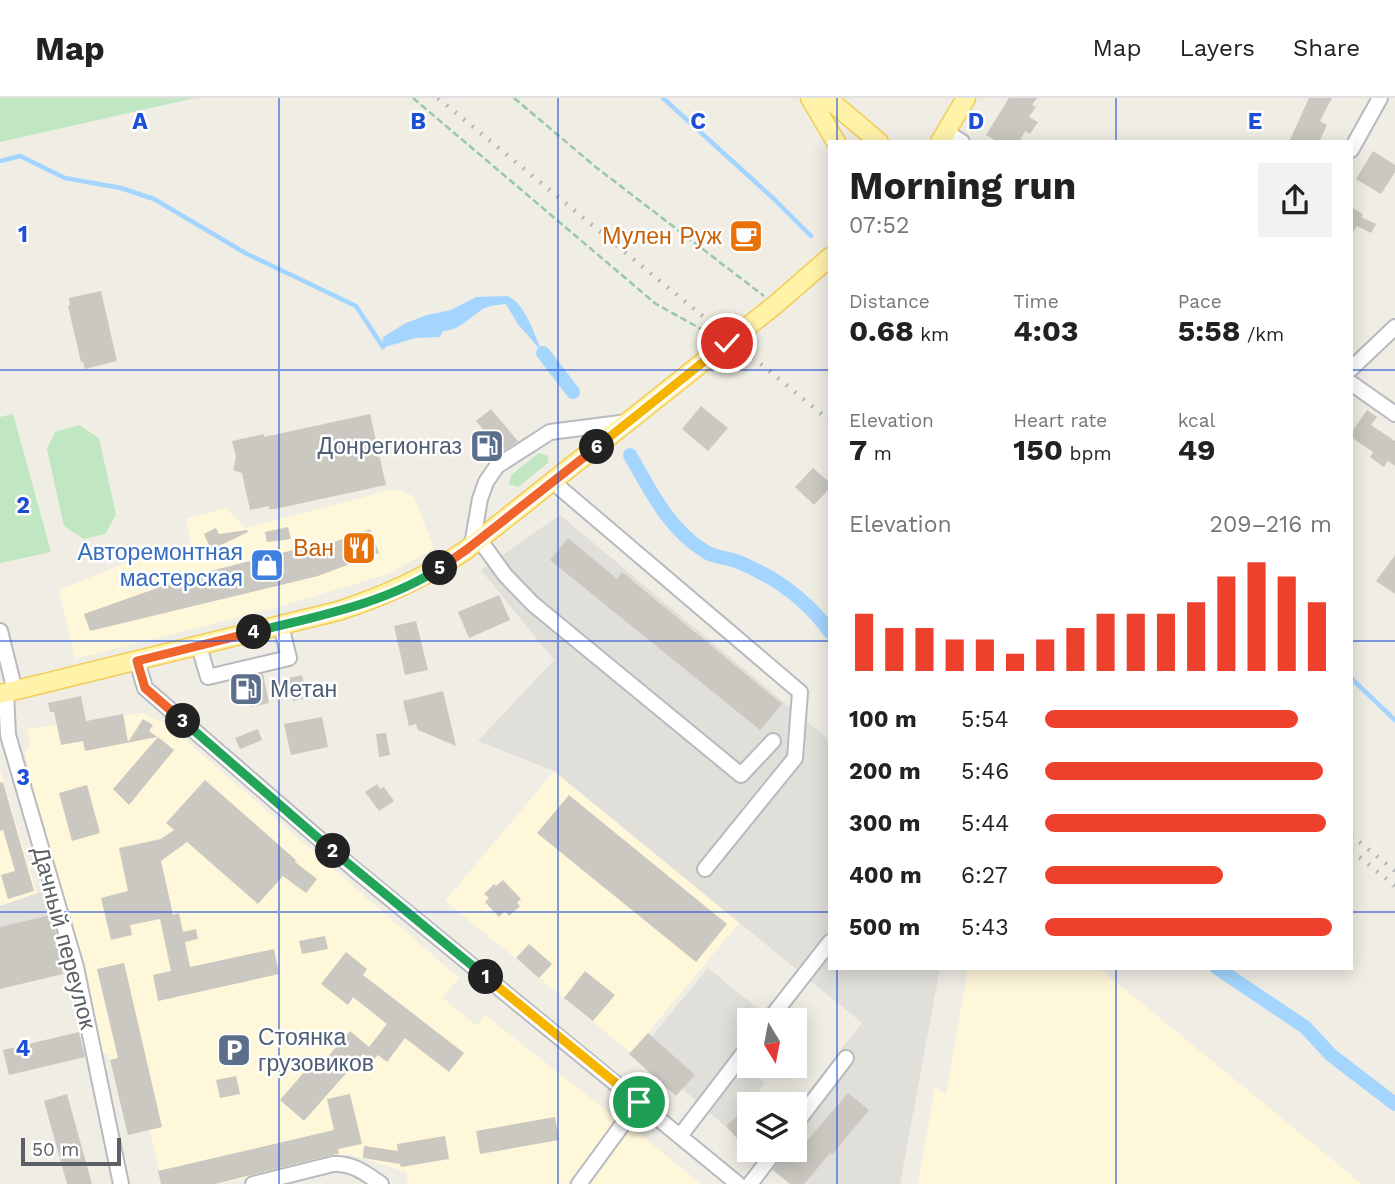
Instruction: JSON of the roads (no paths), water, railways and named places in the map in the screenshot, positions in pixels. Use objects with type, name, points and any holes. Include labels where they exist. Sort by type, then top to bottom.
[{"type":"main road","points":[[810,98],[835,140]]},
{"type":"main road","points":[[827,98],[877,140]]},
{"type":"main road","points":[[949,139],[966,98]]},
{"type":"main road","points":[[7,692],[338,611],[412,583],[476,542],[630,422],[828,259]]},
{"type":"street","points":[[1353,146],[1380,98]]},
{"type":"street","points":[[1353,367],[1395,327]]},
{"type":"street","points":[[1353,384],[1395,414]]},
{"type":"street","points":[[630,422],[550,432],[497,466],[486,482],[480,499],[476,542],[533,604],[741,775],[773,741]]},
{"type":"street","points":[[553,482],[800,692],[795,758],[705,869]]},
{"type":"street","points":[[199,646],[208,677],[289,658],[281,626]]},
{"type":"street","name":"Дачный переулок","points":[[0,631],[7,692],[8,735],[76,967],[121,1184]]},
{"type":"street","points":[[137,661],[145,688],[354,869],[738,1184]]},
{"type":"street","points":[[778,1008],[828,945]]},
{"type":"street","points":[[807,1109],[846,1058]]},
{"type":"street","points":[[680,1136],[737,1062]]},
{"type":"street","points":[[579,1184],[639,1102]]},
{"type":"street","points":[[750,1184],[767,1162]]},
{"type":"street","points":[[253,1184],[333,1164],[345,1164],[361,1170],[381,1184]]},
{"type":"water","points":[[507,296],[524,312],[543,353],[517,323],[506,304],[483,309],[460,326],[443,331],[440,337],[415,338],[382,348],[383,337],[406,323],[451,310],[476,297]]},
{"type":"waterway","points":[[663,98],[811,236]]},
{"type":"waterway","points":[[0,161],[20,156],[65,178],[121,188],[154,199],[247,254],[356,306],[383,347]]},
{"type":"waterway","points":[[543,353],[573,392]]},
{"type":"waterway","points":[[630,455],[671,521],[693,543],[709,554],[736,561],[763,574],[789,590],[828,629]]},
{"type":"waterway","points":[[1353,680],[1395,720]]},
{"type":"waterway","points":[[1220,970],[1305,1027],[1331,1055],[1395,1104]]},
{"type":"railway","points":[[438,98],[828,419]]},
{"type":"railway","points":[[1353,837],[1395,871]]},
{"type":"railway","points":[[1353,852],[1395,886]]},
{"type":"place","name":"Мулен Руж","points":[[746,236]]},
{"type":"place","name":"Донрегионгаз","points":[[487,446]]},
{"type":"place","name":"Ван","points":[[359,548]]},
{"type":"place","name":"Авторемонтная мастерская","points":[[267,565]]},
{"type":"place","name":"Метан","points":[[246,689]]},
{"type":"place","name":"Стоянка грузовиков","points":[[234,1050]]}]
